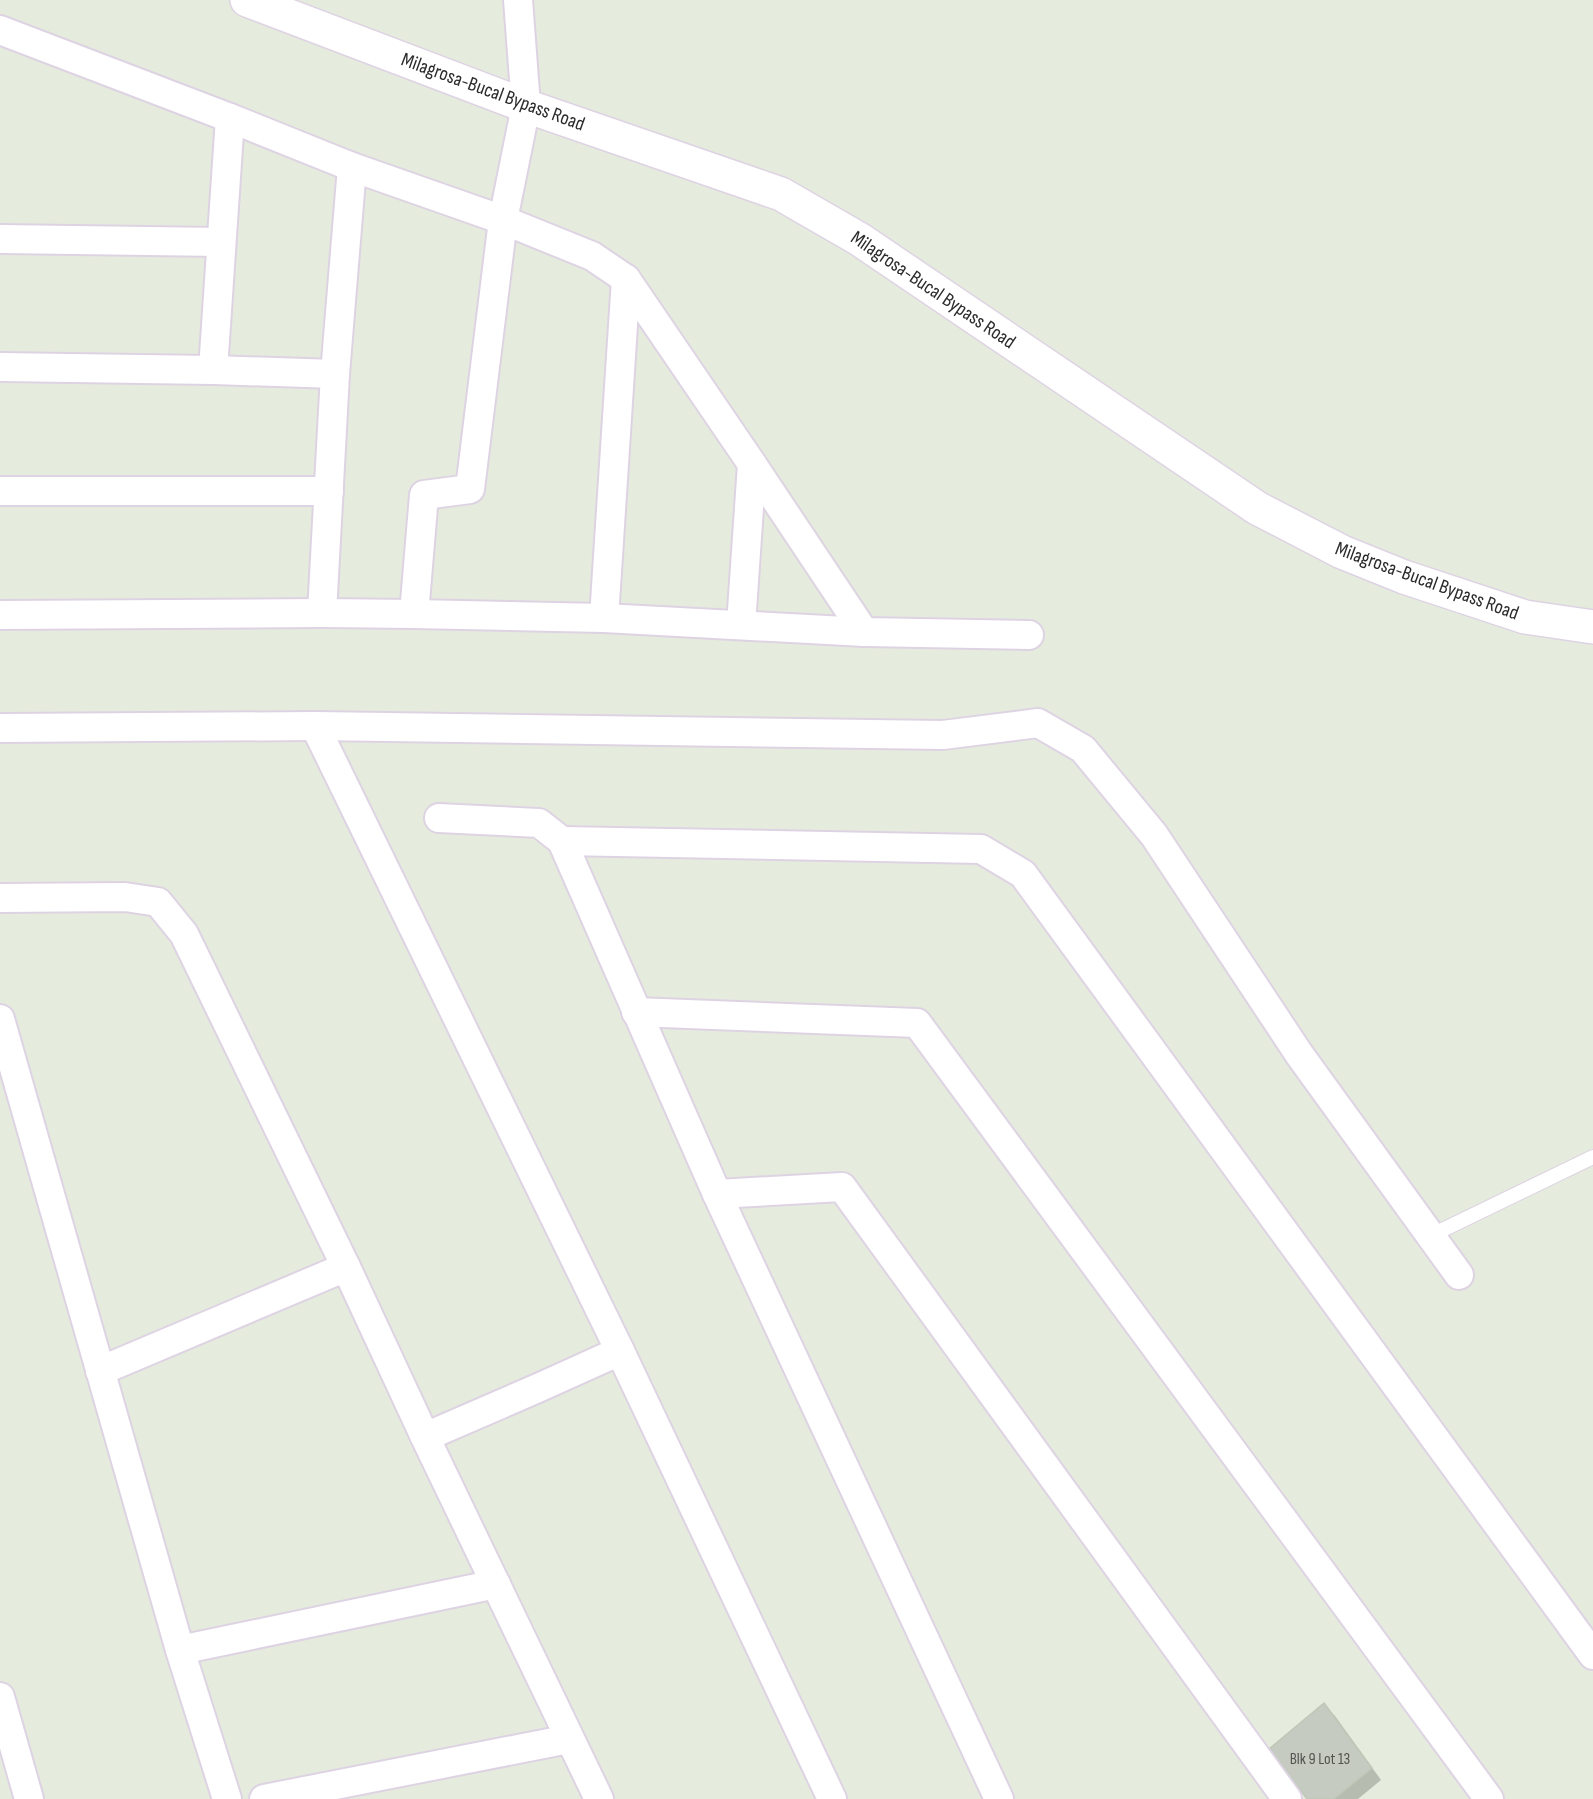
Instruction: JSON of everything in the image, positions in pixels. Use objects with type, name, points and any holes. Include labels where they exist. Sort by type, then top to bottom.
[{"type":"main road","name":"Milagrosa-Bucal Bypass Road","points":[[247,0],[526,106],[782,194],[859,239],[1257,508],[1342,552],[1404,577],[1525,617],[1593,627]]},
{"type":"street","points":[[414,614],[424,495],[470,489],[503,220],[526,106],[518,0]]},
{"type":"street","points":[[0,30],[352,167],[503,220],[592,256],[626,279],[864,632]]},
{"type":"street","points":[[213,370],[230,118]]},
{"type":"street","points":[[322,613],[335,374],[352,167]]},
{"type":"street","points":[[0,239],[221,242]]},
{"type":"street","points":[[604,618],[626,279]]},
{"type":"street","points":[[0,367],[335,374]]},
{"type":"street","points":[[741,626],[752,464]]},
{"type":"street","points":[[0,491],[329,491]]},
{"type":"street","points":[[0,615],[414,614],[604,618],[864,632],[1029,635]]},
{"type":"street","points":[[0,728],[315,726],[943,735],[1038,723],[1083,748],[1154,835],[1299,1054],[1459,1275]]},
{"type":"street","points":[[315,726],[620,1351],[831,1799]]},
{"type":"street","points":[[439,818],[539,824],[562,842],[717,1194],[999,1799]]},
{"type":"street","points":[[562,842],[981,849],[1023,874],[1593,1655]]},
{"type":"street","points":[[0,898],[125,897],[158,902],[184,934],[346,1267],[599,1799]]},
{"type":"street","points":[[636,1012],[917,1023],[1489,1799]]},
{"type":"street","points":[[0,1019],[180,1650],[227,1799]]},
{"type":"street","points":[[717,1194],[842,1187],[1287,1799]]},
{"type":"street","points":[[100,1371],[346,1267]]},
{"type":"street","points":[[425,1437],[620,1351]]},
{"type":"street","points":[[180,1650],[496,1584]]},
{"type":"street","points":[[0,1697],[29,1799]]},
{"type":"street","points":[[264,1799],[569,1739]]},
{"type":"lane","points":[[1430,1236],[1593,1158]]},
{"type":"building","points":[[1324,1703],[1372,1768],[1334,1799],[1307,1799],[1269,1749]]}]
